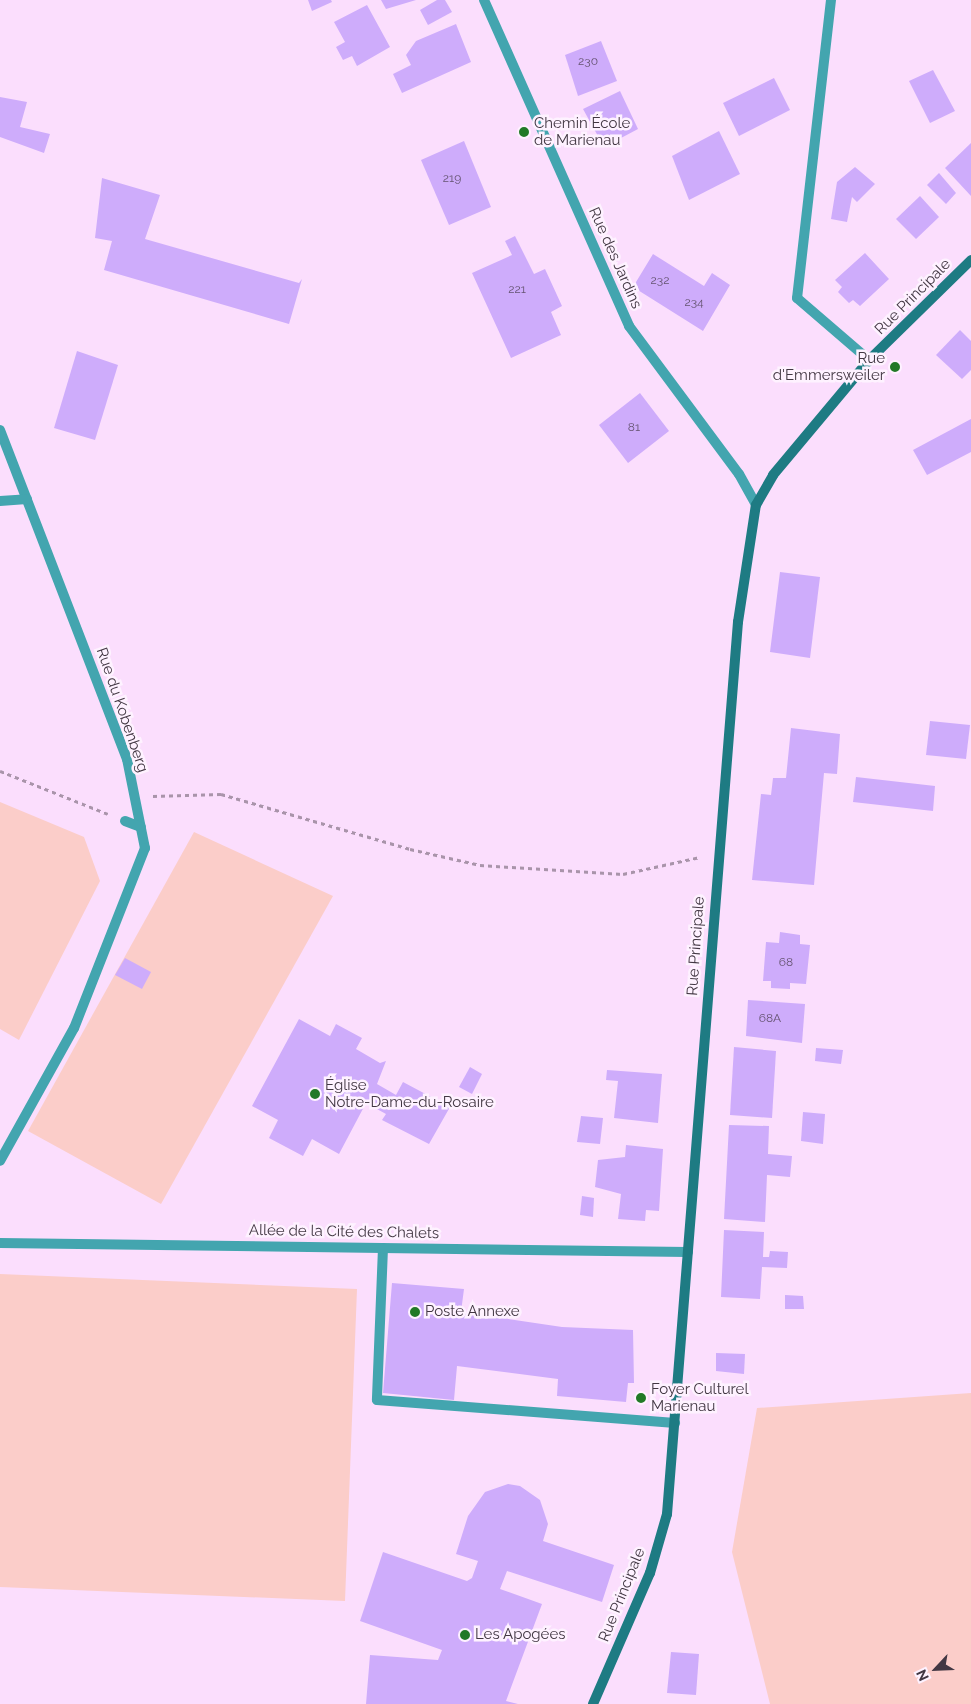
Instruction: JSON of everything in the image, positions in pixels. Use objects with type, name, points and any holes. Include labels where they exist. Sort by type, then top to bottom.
[{"type":"main road","name":"Rue Principale","points":[[593,1704],[650,1573],[667,1514],[718,853],[738,622],[756,505],[772,475],[869,360],[971,260]]},
{"type":"street","name":"Rue des Jardins","points":[[484,0],[628,326],[739,474],[756,505]]},
{"type":"street","points":[[831,0],[797,298],[869,360]]},
{"type":"street","name":"Rue du Kobenberg","points":[[0,430],[127,759],[145,848],[74,1028],[0,1161]]},
{"type":"street","points":[[0,501],[27,499]]},
{"type":"street","points":[[125,821],[141,827]]},
{"type":"street","name":"Allée de la Cité des Chalets","points":[[0,1243],[688,1252]]},
{"type":"street","points":[[383,1248],[377,1400],[675,1423]]},
{"type":"path","points":[[0,771],[125,821]]},
{"type":"path","points":[[134,796],[221,794],[480,865],[623,874],[718,853]]},
{"type":"shaded area","points":[[0,802],[84,837],[100,881],[19,1040],[0,1029]]},
{"type":"shaded area","points":[[194,832],[333,896],[161,1204],[28,1131]]},
{"type":"shaded area","points":[[0,1274],[357,1289],[345,1601],[0,1587]]},
{"type":"shaded area","points":[[971,1393],[971,1704],[770,1704],[732,1552],[757,1408]]},
{"type":"building","points":[[308,0],[331,0],[332,2],[312,11]]},
{"type":"building","points":[[381,0],[416,0],[386,9]]},
{"type":"building","points":[[437,0],[445,0],[452,12],[428,25],[420,10]]},
{"type":"building","points":[[367,5],[390,47],[357,66],[352,56],[343,60],[336,47],[345,42],[334,22]]},
{"type":"building","points":[[456,24],[471,62],[402,93],[393,74],[411,65],[406,55],[416,41]]},
{"type":"building","points":[[601,41],[617,81],[578,96],[565,55]]},
{"type":"building","points":[[933,70],[955,111],[930,123],[909,81]]},
{"type":"building","points":[[774,78],[790,110],[739,136],[723,103]]},
{"type":"building","points":[[620,91],[638,129],[604,147],[583,109]]},
{"type":"building","points":[[0,97],[27,102],[20,127],[50,134],[44,153],[0,137]]},
{"type":"building","points":[[719,131],[740,174],[689,200],[672,156]]},
{"type":"building","points":[[464,141],[491,207],[449,225],[421,160]]},
{"type":"building","points":[[971,143],[971,196],[945,168]]},
{"type":"building","points":[[855,167],[875,184],[857,202],[852,197],[847,222],[831,219],[837,182]]},
{"type":"building","points":[[939,173],[956,193],[946,204],[927,185]]},
{"type":"building","points":[[102,178],[160,195],[145,239],[299,283],[302,279],[289,324],[104,270],[112,241],[95,238]]},
{"type":"building","points":[[920,196],[939,217],[916,239],[896,219]]},
{"type":"building","points":[[515,236],[534,274],[545,269],[562,306],[551,312],[561,335],[511,358],[472,273],[512,255],[505,241]]},
{"type":"building","points":[[865,253],[889,279],[860,306],[853,300],[849,303],[838,292],[842,287],[835,280]]},
{"type":"building","points":[[653,254],[704,286],[712,273],[730,285],[703,331],[633,287]]},
{"type":"building","points":[[960,330],[971,341],[971,370],[962,379],[936,355]]},
{"type":"building","points":[[77,351],[118,365],[95,440],[54,428]]},
{"type":"building","points":[[640,393],[669,431],[628,463],[599,425]]},
{"type":"building","points":[[971,419],[971,452],[927,475],[913,450]]},
{"type":"building","points":[[780,572],[820,577],[810,658],[770,652]]},
{"type":"building","points":[[930,721],[970,725],[966,759],[926,755]]},
{"type":"building","points":[[791,728],[840,734],[837,774],[824,773],[814,885],[752,880],[761,794],[771,795],[773,778],[786,778]]},
{"type":"building","points":[[856,777],[935,786],[933,811],[853,802]]},
{"type":"building","points":[[780,932],[800,935],[800,944],[810,945],[806,984],[790,983],[790,989],[771,988],[771,981],[763,981],[766,942],[779,943]]},
{"type":"building","points":[[125,958],[151,972],[142,989],[115,975]]},
{"type":"building","points":[[748,1000],[805,1004],[802,1043],[746,1036]]},
{"type":"building","name":"Église Notre-Dame-du-Rosaire","points":[[299,1019],[330,1036],[336,1024],[362,1038],[356,1049],[380,1063],[386,1061],[377,1084],[396,1095],[403,1082],[450,1107],[429,1144],[382,1120],[386,1114],[366,1103],[339,1154],[312,1139],[303,1156],[269,1138],[278,1120],[252,1106]]},
{"type":"building","points":[[734,1047],[776,1051],[772,1118],[730,1115]]},
{"type":"building","points":[[816,1048],[843,1050],[841,1064],[815,1061]]},
{"type":"building","points":[[470,1067],[482,1074],[472,1094],[459,1087]]},
{"type":"building","points":[[607,1070],[662,1074],[658,1123],[614,1118],[618,1081],[606,1080]]},
{"type":"building","points":[[803,1112],[825,1114],[823,1144],[801,1141]]},
{"type":"building","points":[[581,1116],[603,1118],[600,1144],[577,1142]]},
{"type":"building","points":[[729,1125],[769,1126],[768,1154],[792,1156],[790,1177],[767,1175],[765,1222],[724,1219]]},
{"type":"building","points":[[626,1145],[663,1149],[659,1211],[646,1210],[645,1221],[618,1219],[621,1194],[595,1187],[598,1160],[625,1157]]},
{"type":"building","points":[[582,1196],[594,1198],[593,1217],[580,1215]]},
{"type":"building","points":[[724,1230],[764,1232],[763,1257],[769,1257],[770,1251],[788,1252],[787,1268],[762,1267],[760,1299],[721,1297]]},
{"type":"building","points":[[392,1283],[464,1289],[461,1312],[562,1327],[633,1330],[634,1383],[628,1383],[626,1402],[557,1396],[558,1379],[457,1366],[454,1400],[383,1393]]},
{"type":"building","points":[[785,1295],[803,1296],[804,1309],[785,1309]]},
{"type":"building","points":[[716,1353],[745,1354],[744,1374],[716,1371]]},
{"type":"building","name":"Les Apogées","points":[[508,1484],[520,1486],[540,1500],[548,1524],[543,1541],[614,1565],[602,1602],[507,1571],[500,1589],[542,1604],[506,1701],[518,1704],[366,1704],[370,1655],[438,1660],[442,1650],[360,1621],[383,1552],[467,1581],[472,1578],[478,1561],[456,1554],[468,1516],[485,1492]]},
{"type":"building","points":[[671,1652],[699,1654],[696,1695],[667,1693]]},
{"type":"place","name":"Chemin École de Marienau","points":[[524,132]]},
{"type":"place","name":"Rue d'Emmersweiler","points":[[895,367]]},
{"type":"place","name":"Église Notre-Dame-du-Rosaire","points":[[315,1094]]},
{"type":"place","name":"Poste Annexe","points":[[415,1312]]},
{"type":"place","name":"Foyer Culturel Marienau","points":[[641,1398]]},
{"type":"place","name":"Les Apogées","points":[[465,1635]]}]
